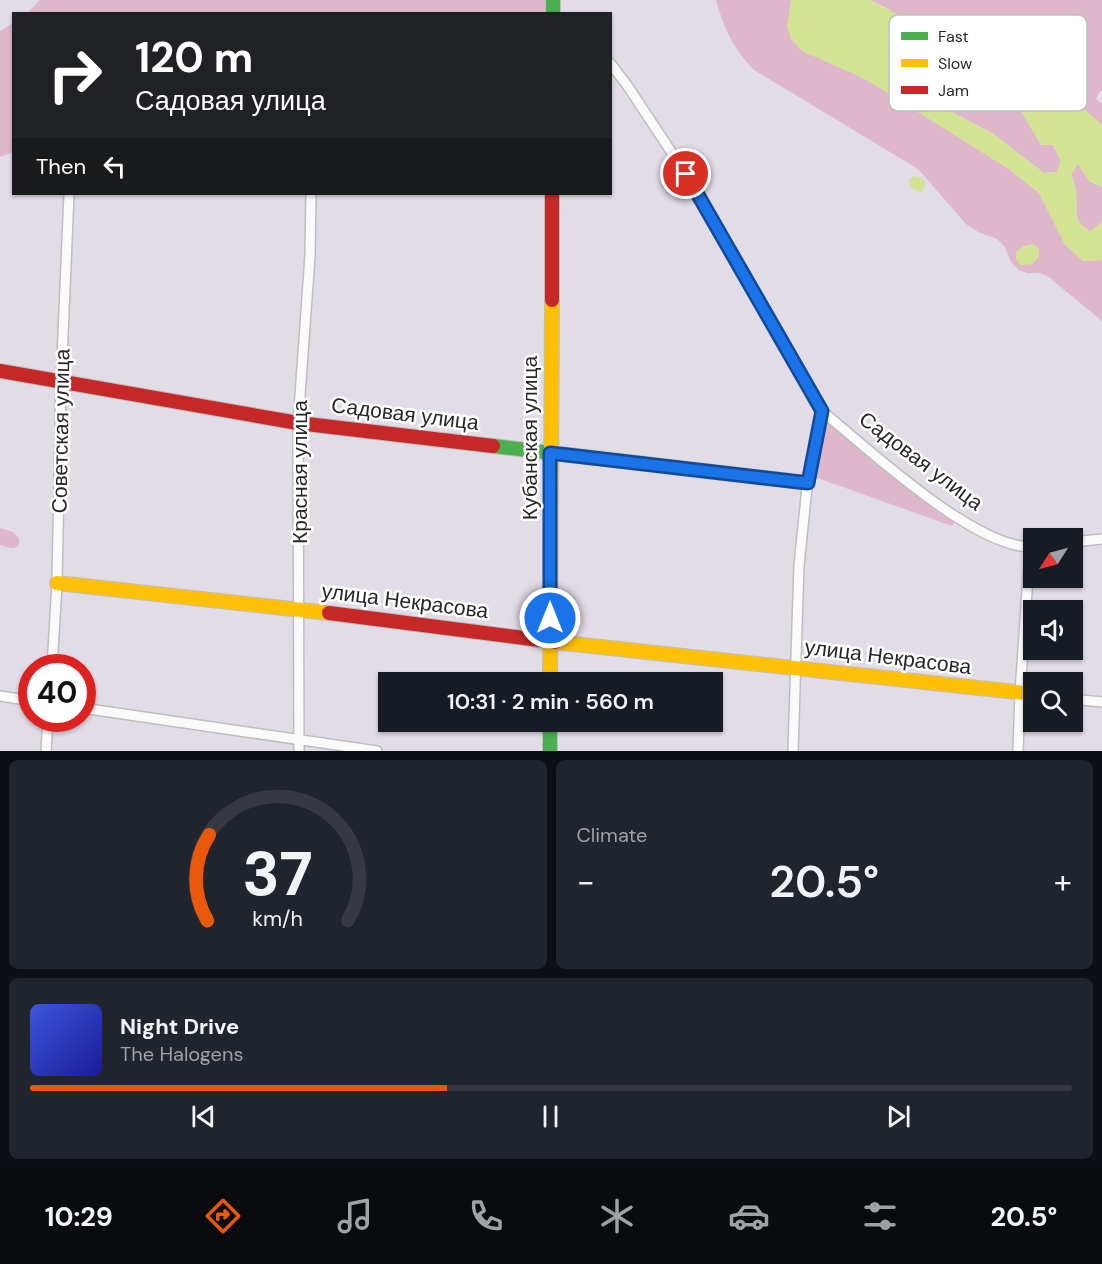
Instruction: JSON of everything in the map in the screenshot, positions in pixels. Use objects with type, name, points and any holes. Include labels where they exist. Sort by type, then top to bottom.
[{"type":"street","points":[[612,66],[697,191],[822,411],[808,483],[799,565],[793,751]]},
{"type":"street","name":"Советская улица","points":[[53,654],[69,195]]},
{"type":"street","name":"Красная улица","points":[[298,751],[300,609],[298,423],[310,256],[311,195]]},
{"type":"street","name":"Кубанская улица","points":[[550,672],[552,195]]},
{"type":"street","name":"Садовая улица","points":[[0,371],[298,423],[808,483]]},
{"type":"street","name":"Садовая улица","points":[[822,411],[915,487],[960,520],[1004,542],[1023,545]]},
{"type":"street","points":[[1083,541],[1102,539]]},
{"type":"street","name":"улица Некрасова","points":[[57,582],[300,609],[550,641],[1023,694]]},
{"type":"street","points":[[1028,672],[1031,588]]},
{"type":"street","points":[[0,696],[18,699]]},
{"type":"street","points":[[1083,700],[1102,702]]},
{"type":"street","points":[[96,710],[378,751]]},
{"type":"street","points":[[1018,751],[1023,719]]},
{"type":"street","points":[[46,751],[47,732]]},
{"type":"street","points":[[550,732],[550,751]]},
{"type":"shaded area","points":[[40,0],[548,0],[548,12],[28,12]]},
{"type":"shaded area","points":[[716,0],[791,0],[836,65],[889,94],[889,111],[916,111],[1009,169],[1039,193],[1053,218],[1083,261],[1102,260],[1102,321],[1050,278],[1040,273],[1027,273],[1019,270],[1011,262],[1005,247],[997,239],[978,232],[966,224],[918,169],[754,70],[740,54],[722,20]]},
{"type":"shaded area","points":[[791,0],[870,0],[899,15],[889,15],[889,94],[867,80],[802,51],[791,39],[787,27]]},
{"type":"shaded area","points":[[870,0],[1102,0],[1102,91],[1096,99],[1102,104],[1102,125],[1086,111],[1087,15],[893,15],[889,9]]},
{"type":"shaded area","points":[[12,24],[12,152],[0,157],[0,31]]},
{"type":"shaded area","points":[[916,111],[950,111],[992,133],[1044,173],[1057,172],[1061,161],[1053,145],[1041,145],[1021,111],[1086,111],[1102,125],[1102,187],[1089,181],[1078,164],[1071,174],[1076,191],[1077,215],[1080,224],[1091,231],[1102,221],[1102,260],[1083,261],[1065,245],[1039,193],[1009,169]]},
{"type":"shaded area","points":[[950,111],[1022,111],[1053,145],[1061,161],[1057,172],[1044,173],[992,133]]},
{"type":"shaded area","points":[[1078,164],[1089,181],[1102,187],[1102,221],[1091,232],[1080,224],[1077,216],[1076,191],[1071,174]]},
{"type":"shaded area","points":[[913,176],[924,180],[925,186],[921,192],[910,185],[909,180]]},
{"type":"shaded area","points":[[1033,244],[1039,249],[1039,257],[1032,264],[1020,265],[1016,259],[1016,252],[1024,246]]},
{"type":"shaded area","points":[[825,422],[955,521],[952,526],[812,476],[822,425]]},
{"type":"shaded area","points":[[0,528],[13,532],[19,538],[16,547],[0,545]]},
{"type":"traffic: fast","points":[[553,0],[553,12]]},
{"type":"traffic: fast","points":[[493,446],[808,483]]},
{"type":"traffic: fast","points":[[550,732],[550,751]]},
{"type":"traffic: slow","points":[[550,672],[552,300]]},
{"type":"traffic: slow","points":[[57,583],[329,613]]},
{"type":"traffic: slow","points":[[555,642],[1023,693]]},
{"type":"traffic: jam","points":[[552,195],[552,300]]},
{"type":"traffic: jam","points":[[0,371],[298,423],[493,446]]},
{"type":"traffic: jam","points":[[329,613],[555,642]]},
{"type":"route","points":[[550,618],[550,453],[808,483],[822,411],[686,174]]}]
